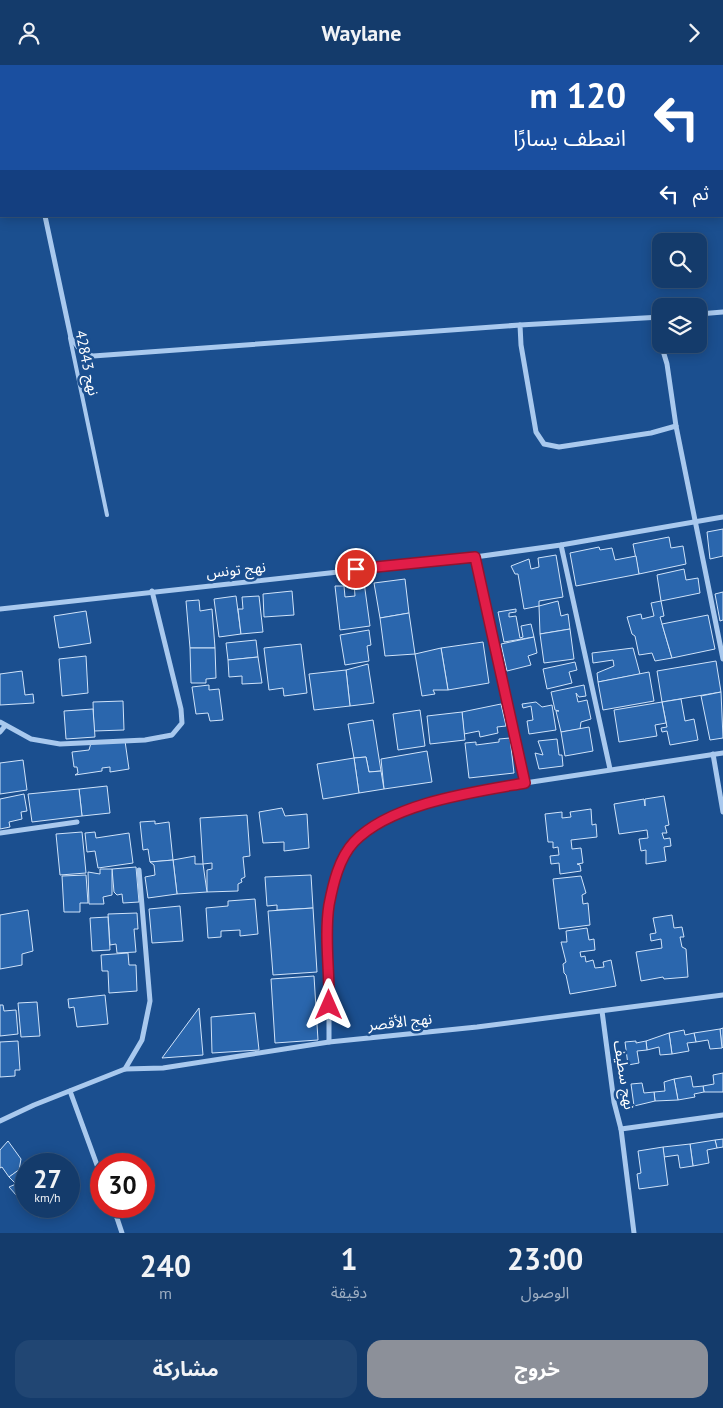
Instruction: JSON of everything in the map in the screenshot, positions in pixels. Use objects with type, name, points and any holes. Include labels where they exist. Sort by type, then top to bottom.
[{"type":"street","points":[[45,217],[72,339],[82,351],[93,356],[652,317]]},
{"type":"street","points":[[707,313],[723,312]]},
{"type":"street","points":[[520,325],[520,345],[536,432],[544,444],[559,447],[651,433],[676,426]]},
{"type":"street","points":[[664,353],[694,522],[723,659]]},
{"type":"street","name":"نهج تونس","points":[[0,609],[475,557],[561,545],[723,517]]},
{"type":"street","points":[[561,545],[610,769]]},
{"type":"street","points":[[475,557],[525,783]]},
{"type":"street","points":[[0,722],[31,739],[60,744],[145,740],[172,735],[182,723],[182,709],[152,591]]},
{"type":"street","points":[[0,732],[5,726]]},
{"type":"street","points":[[330,1042],[329,907],[335,875],[352,843],[366,831],[384,821],[435,801],[525,783],[723,753]]},
{"type":"street","points":[[713,754],[723,812]]},
{"type":"street","points":[[0,833],[77,822]]},
{"type":"street","points":[[125,1069],[142,1040],[150,1001],[139,870]]},
{"type":"street","name":"نهج الأقصر","points":[[0,1121],[125,1069],[163,1068],[330,1042],[602,1011],[723,995]]},
{"type":"street","name":"نهج سطيف","points":[[602,1011],[614,1102],[621,1129],[723,1115]]},
{"type":"street","points":[[70,1091],[93,1153]]},
{"type":"street","points":[[621,1129],[634,1233]]},
{"type":"street","points":[[116,1218],[122,1233]]},
{"type":"lane","name":"نهج 42843","points":[[45,217],[107,515]]},
{"type":"building","points":[[723,529],[723,556],[710,559],[707,532]]},
{"type":"building","points":[[669,537],[671,548],[683,546],[686,564],[639,574],[633,544]]},
{"type":"building","points":[[599,547],[600,550],[612,548],[615,560],[636,556],[639,574],[576,586],[570,553]]},
{"type":"building","points":[[556,555],[563,597],[539,601],[539,606],[524,609],[518,574],[515,574],[511,566],[529,559],[531,569],[539,567],[538,558]]},
{"type":"building","points":[[684,569],[686,580],[698,578],[700,593],[661,601],[657,575]]},
{"type":"building","points":[[405,579],[409,613],[380,618],[374,583]]},
{"type":"building","points":[[364,582],[370,626],[340,630],[335,586],[344,586],[345,597],[355,596],[354,583]]},
{"type":"building","points":[[292,591],[294,615],[264,617],[263,594]]},
{"type":"building","points":[[723,592],[723,620],[720,621],[715,594]]},
{"type":"building","points":[[236,596],[241,634],[219,637],[214,599]]},
{"type":"building","points":[[259,596],[263,632],[241,634],[238,609],[243,609],[242,597]]},
{"type":"building","points":[[199,600],[200,611],[212,609],[215,648],[190,648],[186,601]]},
{"type":"building","points":[[558,601],[561,616],[568,614],[570,629],[540,634],[539,606]]},
{"type":"building","points":[[661,601],[664,616],[660,617],[672,658],[655,661],[652,653],[639,655],[635,636],[632,634],[627,617],[641,614],[642,619],[654,616],[651,603]]},
{"type":"building","points":[[516,609],[516,612],[509,613],[509,617],[516,616],[520,638],[523,637],[521,626],[531,624],[534,637],[504,642],[498,612]]},
{"type":"building","points":[[86,611],[91,643],[59,648],[54,616]]},
{"type":"building","points":[[409,613],[415,654],[385,656],[380,618]]},
{"type":"building","points":[[708,615],[715,649],[672,658],[662,624]]},
{"type":"building","points":[[570,629],[574,659],[544,663],[540,634]]},
{"type":"building","points":[[369,630],[371,645],[367,646],[369,661],[345,665],[340,635]]},
{"type":"building","points":[[534,637],[537,653],[528,656],[531,665],[507,671],[501,644]]},
{"type":"building","points":[[256,640],[258,657],[228,660],[226,643]]},
{"type":"building","points":[[483,642],[489,683],[448,690],[441,648]]},
{"type":"building","points":[[301,644],[307,693],[284,696],[283,688],[269,690],[264,648]]},
{"type":"building","points":[[190,648],[215,648],[216,678],[206,679],[206,683],[191,683]]},
{"type":"building","points":[[441,648],[448,690],[433,690],[435,694],[422,696],[415,654]]},
{"type":"building","points":[[633,648],[640,674],[598,682],[597,673],[614,666],[613,660],[593,663],[592,653]]},
{"type":"building","points":[[86,656],[88,693],[62,696],[59,659]]},
{"type":"building","points":[[258,657],[262,683],[242,684],[242,676],[229,677],[228,660]]},
{"type":"building","points":[[716,661],[721,692],[662,702],[657,671]]},
{"type":"building","points":[[575,662],[577,670],[569,672],[572,683],[547,689],[543,669]]},
{"type":"building","points":[[368,664],[374,703],[350,706],[346,670]]},
{"type":"building","points":[[346,670],[350,706],[314,710],[309,674]]},
{"type":"building","points":[[22,671],[25,695],[33,694],[34,703],[0,705],[0,674]]},
{"type":"building","points":[[649,672],[654,701],[603,710],[598,682]]},
{"type":"building","points":[[209,685],[209,690],[219,689],[223,720],[210,721],[208,713],[196,714],[192,687]]},
{"type":"building","points":[[584,685],[586,696],[579,697],[576,693],[578,702],[587,700],[591,719],[581,722],[580,729],[561,732],[556,711],[559,711],[555,710],[551,692]]},
{"type":"building","points":[[721,692],[723,738],[710,740],[701,696]]},
{"type":"building","points":[[681,699],[685,721],[694,719],[698,740],[670,745],[667,731],[662,732],[661,728],[667,727],[662,702]]},
{"type":"building","points":[[123,701],[124,730],[94,731],[93,702]]},
{"type":"building","points":[[536,702],[542,707],[552,705],[556,730],[529,734],[527,721],[533,720],[531,706],[523,708],[522,704]]},
{"type":"building","points":[[662,702],[666,723],[655,725],[657,736],[619,742],[614,710]]},
{"type":"building","points":[[501,704],[506,726],[497,727],[498,733],[480,737],[479,731],[464,734],[462,712]]},
{"type":"building","points":[[93,709],[95,737],[66,739],[64,711]]},
{"type":"building","points":[[420,710],[425,746],[398,750],[393,714]]},
{"type":"building","points":[[462,712],[465,740],[430,744],[427,716]]},
{"type":"building","points":[[373,720],[381,771],[369,772],[366,757],[354,758],[348,724]]},
{"type":"building","points":[[589,727],[593,751],[565,756],[561,732]]},
{"type":"building","points":[[510,738],[514,773],[469,778],[465,743],[476,742],[476,745],[499,742],[499,739]]},
{"type":"building","points":[[557,739],[559,755],[562,755],[563,766],[539,769],[535,753],[543,755],[538,741]]},
{"type":"building","points":[[125,741],[129,769],[110,772],[110,767],[102,768],[102,771],[75,775],[78,773],[77,767],[74,767],[72,752],[89,750],[91,743]]},
{"type":"building","points":[[427,751],[432,782],[384,789],[381,759]]},
{"type":"building","points":[[366,757],[369,772],[381,771],[384,789],[359,793],[354,758]]},
{"type":"building","points":[[354,758],[359,793],[323,799],[317,764]]},
{"type":"building","points":[[23,760],[27,790],[0,794],[0,763]]},
{"type":"building","points":[[107,786],[110,813],[82,816],[79,789]]},
{"type":"building","points":[[79,789],[82,816],[32,822],[28,794]]},
{"type":"building","points":[[24,794],[27,811],[21,812],[22,819],[9,822],[10,827],[0,829],[0,799]]},
{"type":"building","points":[[664,796],[669,825],[665,826],[667,833],[662,833],[664,839],[670,838],[671,846],[664,847],[666,861],[646,864],[646,850],[641,851],[639,839],[648,838],[647,830],[619,834],[614,804],[644,799],[645,806],[645,799]]},
{"type":"building","points":[[282,808],[285,816],[307,814],[309,848],[284,851],[284,842],[263,843],[259,812]]},
{"type":"building","points":[[591,809],[592,825],[596,824],[597,837],[571,840],[572,849],[581,848],[583,863],[577,864],[580,865],[581,871],[560,874],[559,863],[551,864],[550,856],[559,855],[558,847],[553,848],[553,842],[548,842],[545,814],[562,812],[562,818],[571,817],[570,812]]},
{"type":"building","points":[[247,815],[250,856],[243,857],[245,877],[238,884],[238,891],[207,892],[207,870],[212,869],[212,863],[203,864],[200,818]]},
{"type":"building","points":[[155,821],[155,824],[169,822],[173,860],[150,862],[148,849],[143,850],[140,822]]},
{"type":"building","points":[[82,832],[86,873],[60,875],[56,834]]},
{"type":"building","points":[[95,832],[96,838],[129,833],[133,863],[98,868],[95,851],[87,852],[85,833]]},
{"type":"building","points":[[195,856],[195,864],[203,864],[207,892],[177,894],[173,860]]},
{"type":"building","points":[[173,860],[177,894],[148,898],[145,877],[155,875],[154,865],[150,862]]},
{"type":"building","points":[[136,867],[139,902],[123,903],[122,894],[117,895],[114,892],[112,869]]},
{"type":"building","points":[[100,869],[112,869],[112,895],[103,897],[104,904],[89,904],[88,872],[100,874]]},
{"type":"building","points":[[86,875],[88,903],[80,903],[80,912],[64,912],[62,876]]},
{"type":"building","points":[[311,875],[313,908],[277,910],[277,905],[267,906],[265,877]]},
{"type":"building","points":[[581,876],[586,893],[582,895],[583,904],[588,903],[590,925],[559,929],[553,879]]},
{"type":"building","points":[[255,899],[258,934],[240,936],[240,930],[221,931],[221,937],[208,938],[206,908],[228,906],[228,901]]},
{"type":"building","points":[[180,906],[183,941],[152,943],[149,909]]},
{"type":"building","points":[[313,908],[317,972],[273,975],[268,911]]},
{"type":"building","points":[[28,910],[33,951],[22,954],[22,965],[0,969],[0,915]]},
{"type":"building","points":[[137,913],[138,929],[134,929],[136,952],[117,953],[116,944],[110,945],[108,914]]},
{"type":"building","points":[[672,915],[674,928],[682,927],[684,937],[680,937],[682,947],[686,949],[688,977],[664,979],[663,977],[641,981],[636,952],[662,948],[661,939],[651,941],[650,934],[656,933],[653,918]]},
{"type":"building","points":[[108,917],[110,950],[92,951],[90,918]]},
{"type":"building","points":[[587,928],[589,940],[594,939],[595,950],[580,952],[581,957],[585,956],[586,962],[593,960],[595,968],[604,967],[603,962],[611,960],[616,986],[570,994],[564,973],[563,964],[566,962],[561,942],[567,942],[566,931]]},
{"type":"building","points":[[128,953],[129,965],[136,965],[137,991],[109,993],[108,971],[102,971],[101,955]]},
{"type":"building","points":[[314,976],[318,1040],[275,1043],[271,979]]},
{"type":"building","points":[[105,995],[108,1024],[77,1027],[74,1007],[69,1008],[68,999]]},
{"type":"building","points":[[37,1002],[40,1036],[21,1037],[18,1003]]},
{"type":"building","points":[[0,1005],[3,1005],[4,1011],[16,1010],[18,1034],[0,1036]]},
{"type":"building","points":[[199,1008],[203,1055],[162,1058]]},
{"type":"building","points":[[255,1013],[259,1050],[212,1053],[211,1017]]},
{"type":"building","points":[[723,1028],[723,1047],[722,1048],[720,1029]]},
{"type":"building","points":[[720,1029],[722,1048],[710,1049],[708,1040],[696,1042],[694,1033]]},
{"type":"building","points":[[684,1030],[685,1035],[694,1033],[696,1042],[687,1043],[689,1051],[672,1054],[669,1033]]},
{"type":"building","points":[[669,1033],[672,1054],[660,1055],[659,1047],[647,1050],[646,1041]]},
{"type":"building","points":[[18,1041],[20,1070],[15,1070],[15,1076],[0,1077],[0,1042]]},
{"type":"building","points":[[636,1041],[636,1043],[646,1041],[647,1050],[637,1051],[639,1063],[628,1065],[625,1042]]},
{"type":"building","points":[[723,1073],[723,1092],[704,1092],[703,1086],[714,1084],[713,1075]]},
{"type":"building","points":[[691,1076],[693,1087],[703,1086],[704,1092],[694,1094],[695,1097],[678,1100],[674,1079]]},
{"type":"building","points":[[674,1079],[678,1100],[655,1101],[654,1092],[665,1091],[664,1082]]},
{"type":"building","points":[[642,1083],[644,1093],[654,1092],[655,1101],[634,1106],[631,1084]]},
{"type":"building","points":[[723,1139],[723,1147],[717,1148],[715,1140]]},
{"type":"building","points":[[715,1140],[717,1148],[707,1150],[709,1163],[693,1166],[690,1144]]},
{"type":"building","points":[[8,1141],[17,1153],[15,1153],[15,1173],[9,1177],[2,1167],[0,1168],[0,1150]]},
{"type":"building","points":[[690,1144],[693,1166],[680,1168],[678,1155],[664,1157],[663,1147]]},
{"type":"building","points":[[663,1147],[668,1185],[639,1189],[637,1174],[641,1173],[638,1151]]},
{"type":"building","points":[[15,1173],[15,1183],[9,1177]]},
{"type":"building","points":[[15,1184],[15,1194],[9,1187]]},
{"type":"route","points":[[329,1005],[329,907],[335,875],[352,843],[366,831],[384,821],[435,801],[525,783],[475,557],[356,569]]}]
